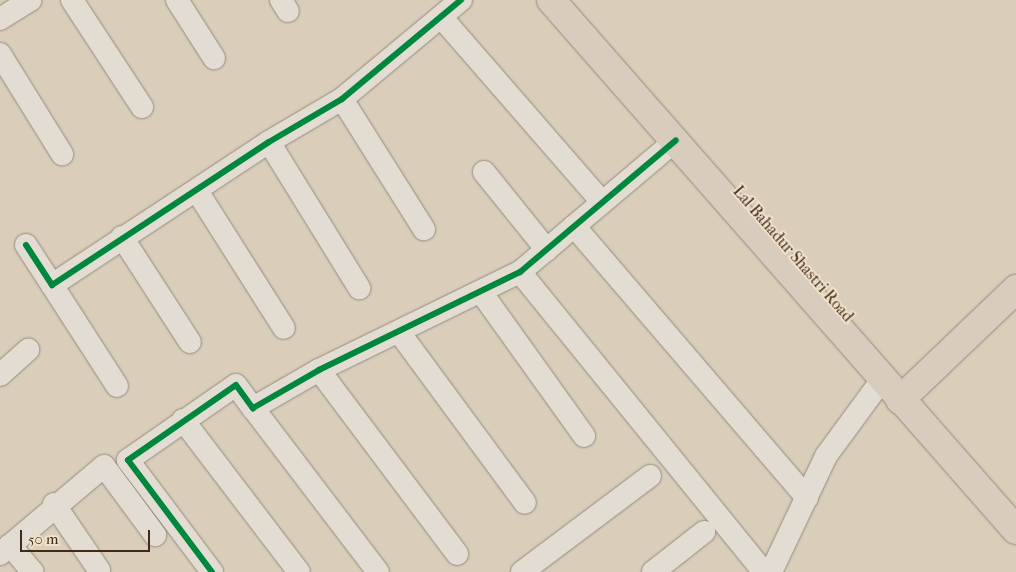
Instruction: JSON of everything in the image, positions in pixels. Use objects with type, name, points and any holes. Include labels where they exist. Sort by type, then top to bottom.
[{"type":"main road","points":[[551,0],[897,390],[1016,530]]},
{"type":"main road","name":"Lal Bahadur Shastri Road","points":[[571,0],[897,390],[1016,507]]},
{"type":"main road","points":[[897,390],[1016,289]]},
{"type":"street","points":[[0,19],[30,0]]},
{"type":"street","points":[[72,0],[142,106]]},
{"type":"street","points":[[177,0],[214,58]]},
{"type":"street","points":[[52,285],[122,237],[197,191],[269,142],[342,99],[442,18],[461,0]]},
{"type":"street","points":[[442,18],[602,202]]},
{"type":"street","points":[[0,54],[62,154]]},
{"type":"street","points":[[342,99],[424,229]]},
{"type":"street","points":[[252,408],[319,370],[520,272],[676,140]]},
{"type":"street","points":[[269,142],[359,288]]},
{"type":"street","points":[[484,172],[547,250]]},
{"type":"street","points":[[197,191],[284,328]]},
{"type":"street","points":[[574,226],[807,498]]},
{"type":"street","points":[[122,237],[190,342]]},
{"type":"street","points":[[26,245],[117,386]]},
{"type":"street","points":[[520,272],[764,572]]},
{"type":"street","points":[[480,292],[584,436]]},
{"type":"street","points":[[399,332],[525,503]]},
{"type":"street","points":[[0,374],[28,350]]},
{"type":"street","points":[[319,370],[458,554]]},
{"type":"street","points":[[212,572],[128,460],[236,385],[378,572]]},
{"type":"street","points":[[771,572],[826,456],[897,390]]},
{"type":"street","points":[[183,420],[299,572]]},
{"type":"street","points":[[33,572],[5,549],[54,504],[104,466],[155,535]]},
{"type":"street","points":[[527,570],[650,476]]},
{"type":"street","points":[[54,504],[100,570]]},
{"type":"street","points":[[653,572],[704,532]]},
{"type":"cycle path","points":[[26,245],[52,285],[269,142],[342,99],[461,0]]},
{"type":"cycle path","points":[[212,572],[128,460],[236,385],[253,408],[319,370],[520,272],[676,140]]}]
